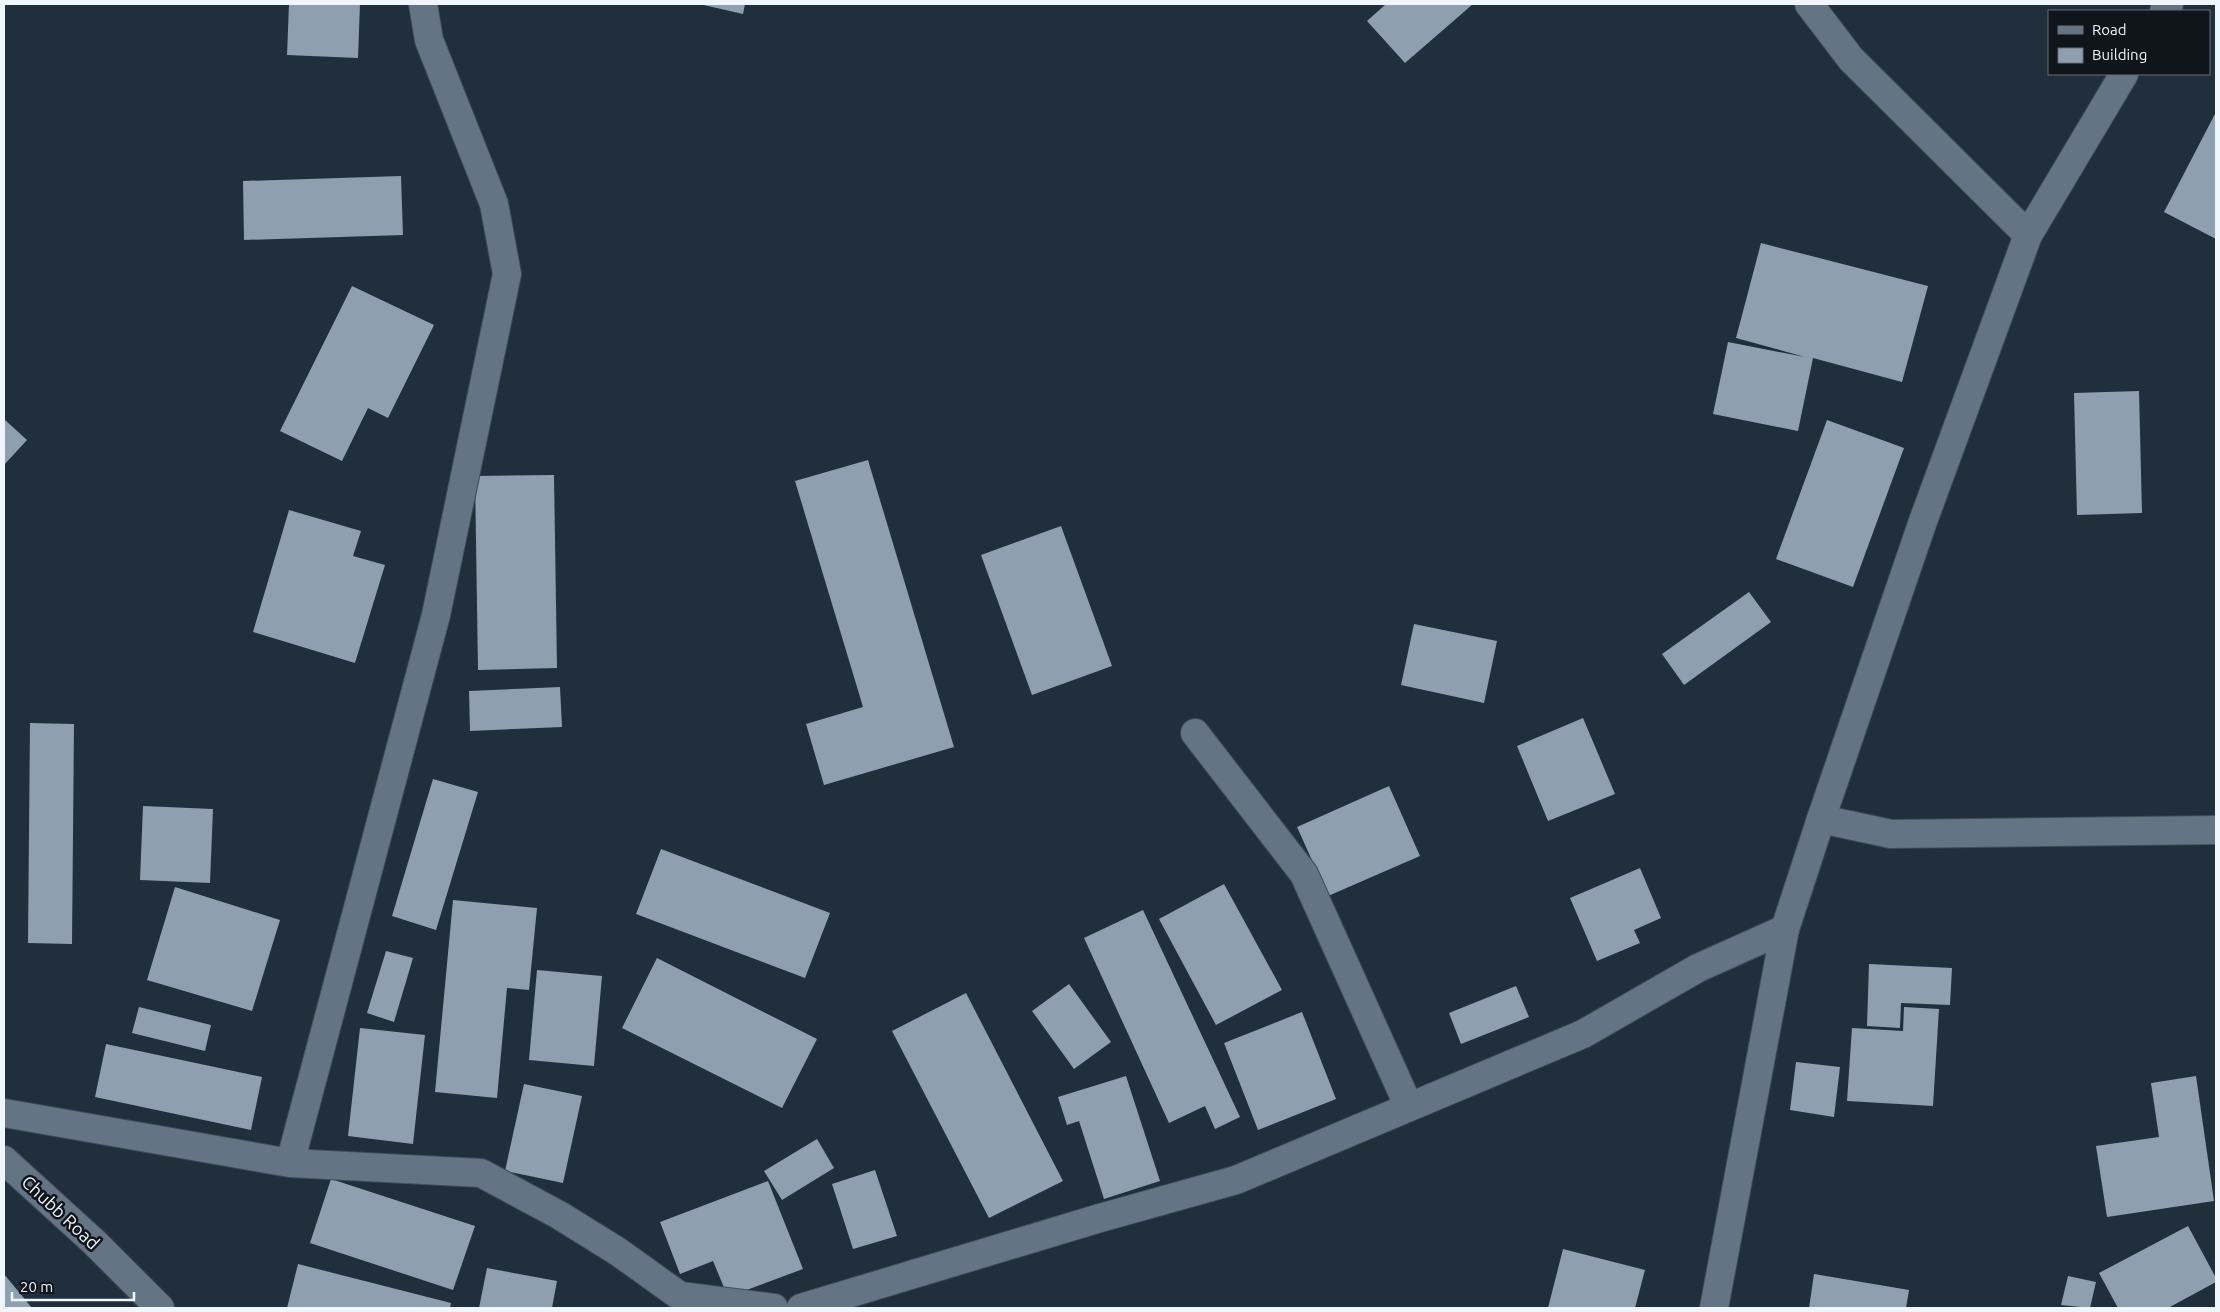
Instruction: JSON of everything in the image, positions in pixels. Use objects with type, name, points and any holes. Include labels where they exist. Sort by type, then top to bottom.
[{"type":"street","points":[[290,1163],[436,614],[507,274],[494,204],[429,40],[423,4]]},
{"type":"street","points":[[1809,4],[1850,58],[2028,235]]},
{"type":"street","points":[[1714,1308],[1785,929],[1922,524],[2028,235],[2123,75]]},
{"type":"street","points":[[1195,733],[1304,874],[1409,1107]]},
{"type":"street","points":[[1822,819],[1891,834],[2216,830]]},
{"type":"street","points":[[801,1308],[1100,1218],[1236,1180],[1583,1034],[1698,968],[1785,929]]},
{"type":"street","points":[[4,1113],[290,1163],[481,1173],[559,1215],[618,1251],[680,1296],[774,1308]]},
{"type":"street","name":"Chubb Road","points":[[4,1160],[94,1242],[160,1308]]},
{"type":"building","points":[[289,4],[360,4],[358,58],[287,55]]},
{"type":"building","points":[[699,4],[745,4],[743,14]]},
{"type":"building","points":[[1386,4],[1473,4],[1405,63],[1367,21]]},
{"type":"building","points":[[2216,112],[2216,239],[2164,212]]},
{"type":"building","points":[[401,176],[403,235],[244,240],[243,181]]},
{"type":"building","points":[[1761,243],[1928,286],[1902,382],[1813,358],[1798,431],[1713,414],[1728,342],[1805,357],[1736,338]]},
{"type":"building","points":[[352,286],[434,325],[388,418],[368,408],[342,461],[280,431]]},
{"type":"building","points":[[2139,391],[2142,513],[2077,515],[2074,393]]},
{"type":"building","points":[[4,419],[27,440],[4,465]]},
{"type":"building","points":[[1827,420],[1904,448],[1853,587],[1776,559]]},
{"type":"building","points":[[868,460],[954,747],[824,785],[806,724],[863,707],[795,481]]},
{"type":"building","points":[[554,475],[557,668],[478,670],[475,476]]},
{"type":"building","points":[[289,510],[361,531],[353,556],[385,565],[355,663],[253,632]]},
{"type":"building","points":[[1061,526],[1112,666],[1032,695],[981,555]]},
{"type":"building","points":[[1749,592],[1771,622],[1684,685],[1662,654]]},
{"type":"building","points":[[1414,624],[1497,641],[1484,703],[1401,685]]},
{"type":"building","points":[[560,687],[562,727],[470,731],[469,691]]},
{"type":"building","points":[[1583,718],[1615,794],[1548,821],[1517,746]]},
{"type":"building","points":[[30,723],[74,724],[72,944],[28,943]]},
{"type":"building","points":[[433,779],[478,792],[436,930],[392,916]]},
{"type":"building","points":[[1389,786],[1420,856],[1328,896],[1297,827]]},
{"type":"building","points":[[143,806],[213,809],[210,883],[140,880]]},
{"type":"building","points":[[661,849],[830,913],[805,978],[636,914]]},
{"type":"building","points":[[1640,868],[1661,918],[1634,930],[1640,943],[1597,961],[1570,898]]},
{"type":"building","points":[[1224,884],[1282,990],[1216,1025],[1159,919]]},
{"type":"building","points":[[175,887],[280,920],[252,1011],[147,980]]},
{"type":"building","points":[[453,900],[537,908],[529,990],[507,988],[497,1098],[435,1092]]},
{"type":"building","points":[[1143,910],[1240,1117],[1215,1129],[1205,1106],[1169,1123],[1084,938]]},
{"type":"building","points":[[386,951],[413,958],[394,1022],[367,1013]]},
{"type":"building","points":[[657,958],[817,1039],[782,1108],[622,1028]]},
{"type":"building","points":[[1869,964],[1952,968],[1950,1005],[1901,1003],[1900,1028],[1867,1026]]},
{"type":"building","points":[[537,970],[602,976],[594,1066],[529,1060]]},
{"type":"building","points":[[1069,984],[1111,1042],[1074,1069],[1032,1011]]},
{"type":"building","points":[[1516,986],[1529,1017],[1461,1044],[1449,1013]]},
{"type":"building","points":[[966,993],[1063,1181],[989,1218],[892,1031]]},
{"type":"building","points":[[139,1007],[211,1025],[205,1051],[132,1033]]},
{"type":"building","points":[[1904,1007],[1939,1009],[1933,1106],[1847,1101],[1852,1028],[1903,1031]]},
{"type":"building","points":[[1302,1012],[1336,1099],[1258,1130],[1224,1043]]},
{"type":"building","points":[[360,1028],[425,1035],[413,1144],[348,1136]]},
{"type":"building","points":[[106,1044],[262,1077],[251,1130],[95,1097]]},
{"type":"building","points":[[1796,1062],[1840,1067],[1834,1117],[1790,1110]]},
{"type":"building","points":[[1126,1076],[1160,1181],[1104,1199],[1079,1121],[1067,1125],[1058,1097]]},
{"type":"building","points":[[2196,1076],[2214,1201],[2107,1217],[2096,1146],[2159,1137],[2151,1083]]},
{"type":"building","points":[[524,1084],[582,1096],[563,1183],[505,1171]]},
{"type":"building","points":[[817,1139],[834,1168],[782,1200],[764,1171]]},
{"type":"building","points":[[875,1170],[897,1236],[853,1249],[832,1184]]},
{"type":"building","points":[[331,1179],[475,1226],[453,1290],[310,1243]]},
{"type":"building","points":[[768,1181],[803,1269],[728,1297],[713,1261],[680,1274],[660,1222]]},
{"type":"building","points":[[2188,1226],[2216,1278],[2216,1282],[2168,1308],[2118,1308],[2099,1273]]},
{"type":"building","points":[[1563,1249],[1645,1270],[1635,1308],[1548,1308]]},
{"type":"building","points":[[298,1264],[451,1303],[450,1308],[287,1308]]},
{"type":"building","points":[[487,1268],[557,1281],[552,1308],[479,1308]]},
{"type":"building","points":[[4,1274],[32,1308],[4,1308]]},
{"type":"building","points":[[1814,1274],[1909,1290],[1906,1308],[1809,1308]]},
{"type":"building","points":[[2068,1276],[2096,1282],[2090,1308],[2061,1305]]}]
